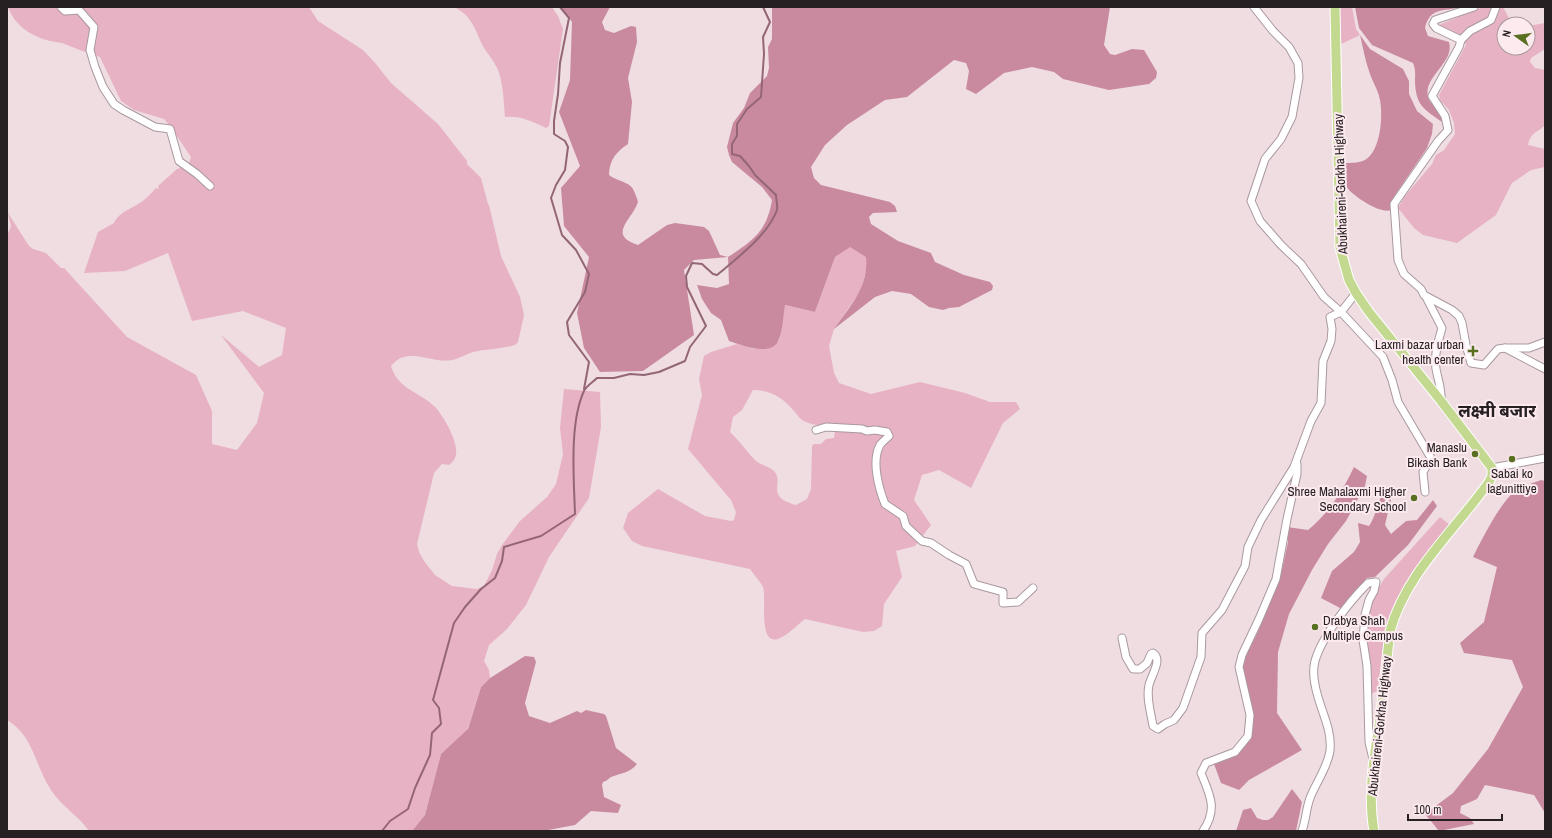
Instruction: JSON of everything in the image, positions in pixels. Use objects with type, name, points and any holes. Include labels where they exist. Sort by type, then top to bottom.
[{"type":"main road","name":"Abukhaireni-Gorkha Highway","points":[[1335,7],[1340,248],[1349,280],[1369,312],[1441,401],[1492,468],[1492,476],[1489,482],[1412,582],[1399,604],[1390,631],[1381,712],[1373,761],[1371,802],[1374,831]]},
{"type":"street","points":[[61,7],[65,10],[79,10],[94,27],[90,50],[95,68],[103,87],[114,104],[122,110],[155,127],[170,129],[179,161],[210,186]]},
{"type":"street","points":[[1254,7],[1273,31],[1289,47],[1298,63],[1299,78],[1292,117],[1281,139],[1265,159],[1250,201],[1260,221],[1281,245],[1301,264],[1324,297],[1341,312],[1383,357],[1392,380],[1398,402],[1431,458],[1423,472],[1425,492]]},
{"type":"street","points":[[1461,40],[1436,28],[1433,24],[1435,20],[1474,7]]},
{"type":"street","points":[[1441,401],[1441,390],[1435,356],[1442,328],[1421,289],[1404,274],[1398,260],[1394,204],[1438,141],[1448,130],[1445,116],[1432,96],[1459,47],[1461,40],[1470,30],[1491,20],[1496,7]]},
{"type":"street","points":[[1122,638],[1126,657],[1133,669],[1140,669],[1147,663],[1151,654],[1153,653],[1156,655],[1158,661],[1148,686],[1148,699],[1153,726],[1158,730],[1165,724],[1174,720],[1183,708],[1201,657],[1202,633],[1222,610],[1244,566],[1248,547],[1261,520],[1294,467],[1311,421],[1321,403],[1323,361],[1331,341],[1332,329],[1330,317],[1341,312],[1356,293]]},
{"type":"street","points":[[1424,294],[1452,310],[1459,316],[1471,363],[1484,365],[1498,349],[1529,348],[1541,345],[1545,342]]},
{"type":"street","points":[[1504,348],[1545,369]]},
{"type":"street","points":[[816,430],[826,427],[887,432],[889,436],[881,444],[877,459],[877,478],[885,504],[903,516],[906,526],[922,541],[930,543],[966,564],[974,584],[1003,592],[1003,603],[1018,602],[1033,588]]},
{"type":"street","points":[[1492,468],[1545,458]]},
{"type":"street","points":[[1203,831],[1210,816],[1212,803],[1201,773],[1206,763],[1235,752],[1248,736],[1250,715],[1240,667],[1242,655],[1276,579],[1286,519],[1297,474],[1297,460]]},
{"type":"street","points":[[1302,831],[1310,799],[1323,774],[1330,750],[1328,727],[1315,683],[1315,661],[1332,627],[1353,598],[1368,583],[1376,582],[1365,615],[1363,640],[1367,666],[1368,742],[1373,761]]},
{"type":"shaded area","points":[[8,7],[309,7],[318,21],[363,50],[391,83],[438,124],[467,161],[467,164],[481,178],[501,256],[520,297],[524,315],[518,342],[515,345],[473,352],[452,360],[444,361],[412,356],[404,357],[397,360],[391,366],[394,374],[404,386],[436,408],[451,432],[456,446],[455,458],[453,461],[449,465],[442,464],[434,473],[417,544],[424,561],[435,575],[452,586],[477,589],[484,586],[502,545],[520,521],[547,497],[556,484],[563,454],[560,428],[564,389],[600,392],[601,427],[589,498],[549,557],[526,605],[507,629],[489,645],[484,661],[489,670],[490,678],[481,687],[467,731],[441,754],[425,815],[412,831],[89,831],[55,796],[46,781],[29,743],[23,734],[7,720],[7,236],[11,226],[8,213],[29,246],[33,249],[46,253],[61,268],[64,268],[127,337],[196,375],[212,411],[212,444],[237,450],[257,423],[264,393],[221,335],[259,367],[282,355],[286,328],[243,311],[192,321],[168,253],[125,271],[84,273],[98,232],[114,223],[123,213],[141,203],[156,188],[159,189],[158,186],[177,169],[186,166],[189,163],[191,157],[164,119],[134,110],[121,101],[100,57],[62,43],[43,39],[30,33],[19,25]]},
{"type":"shaded area","points":[[454,7],[552,7],[558,16],[563,29],[549,126],[546,128],[521,118],[505,117],[503,91],[498,71],[469,19]]},
{"type":"shaded area","points":[[561,7],[610,7],[602,22],[605,30],[614,33],[631,26],[636,27],[637,42],[628,78],[632,102],[628,144],[614,156],[609,170],[609,175],[631,186],[638,202],[624,226],[624,236],[629,241],[638,245],[667,225],[675,223],[704,227],[709,231],[720,255],[728,257],[694,260],[684,270],[694,335],[643,371],[600,372],[584,348],[577,313],[589,257],[564,226],[561,188],[580,166],[559,112],[570,80],[572,22]]},
{"type":"shaded area","points":[[774,7],[1110,7],[1104,45],[1110,54],[1115,55],[1132,49],[1144,50],[1157,72],[1156,78],[1149,84],[1109,90],[1063,79],[1054,72],[1032,67],[1004,73],[976,94],[966,89],[969,71],[966,63],[954,60],[907,97],[885,100],[847,125],[825,145],[811,167],[814,178],[821,185],[890,202],[895,206],[897,212],[873,213],[869,217],[871,224],[898,241],[931,253],[935,262],[964,275],[990,282],[993,286],[992,290],[959,307],[943,310],[929,307],[911,294],[892,291],[875,297],[834,329],[857,296],[865,278],[866,257],[850,247],[835,257],[815,312],[785,305],[781,331],[776,345],[770,348],[756,349],[729,341],[721,320],[711,313],[702,299],[697,285],[717,288],[729,284],[728,257],[745,246],[758,234],[767,220],[770,211],[772,200],[762,187],[732,162],[727,147],[733,123],[744,108],[750,93],[767,76],[769,68],[768,47],[772,39],[772,8]]},
{"type":"shaded area","points":[[1337,7],[1352,7],[1356,29],[1360,35],[1339,45]]},
{"type":"shaded area","points":[[1355,7],[1460,7],[1434,13],[1427,21],[1425,28],[1428,36],[1449,42],[1450,50],[1448,56],[1430,82],[1428,89],[1428,97],[1431,103],[1438,110],[1442,122],[1426,110],[1419,102],[1417,97],[1413,63],[1372,45],[1359,28]]},
{"type":"shaded area","points":[[1483,7],[1503,7],[1508,16],[1496,16],[1496,56],[1534,56],[1531,58],[1530,62],[1535,68],[1545,70],[1545,125],[1531,137],[1528,145],[1545,149],[1545,167],[1531,170],[1512,183],[1496,215],[1457,243],[1423,235],[1414,228],[1398,208],[1405,196],[1432,164],[1436,155],[1444,150],[1455,134],[1454,123],[1449,110],[1440,100],[1439,95],[1466,45],[1460,35],[1439,25]]},
{"type":"shaded area","points":[[1545,23],[1545,49],[1536,55],[1536,25]]},
{"type":"shaded area","points":[[1360,35],[1370,49],[1403,69],[1409,81],[1409,94],[1417,111],[1433,124],[1432,134],[1427,148],[1395,195],[1391,210],[1386,211],[1375,208],[1357,197],[1349,190],[1343,177],[1344,163],[1360,162],[1365,160],[1375,149],[1380,133],[1381,107],[1379,96],[1370,75]]},
{"type":"shaded area","points":[[850,246],[867,257],[867,267],[861,290],[834,329],[829,346],[834,373],[839,383],[871,394],[920,382],[965,393],[990,402],[1016,402],[1020,409],[1003,423],[971,488],[939,470],[922,475],[914,500],[931,525],[915,546],[896,551],[902,577],[884,604],[882,626],[874,631],[863,632],[805,619],[783,637],[773,639],[768,636],[764,620],[763,587],[750,569],[642,546],[632,541],[623,528],[628,513],[658,489],[705,516],[731,521],[734,520],[736,512],[731,500],[688,449],[702,395],[699,379],[704,356],[711,352],[737,344],[754,349],[779,341],[784,305],[815,312],[835,257]],"holes":[[[753,390],[765,391],[780,398],[804,421],[829,427],[835,431],[834,438],[826,439],[821,444],[814,444],[812,446],[811,489],[807,499],[796,505],[781,498],[778,493],[778,480],[774,471],[755,460],[730,432],[733,417],[742,410]]]},
{"type":"shaded area","points":[[1354,467],[1367,476],[1365,486],[1346,521],[1328,544],[1312,570],[1289,614],[1278,652],[1277,713],[1302,750],[1249,780],[1239,790],[1221,783],[1214,764],[1236,756],[1246,742],[1247,697],[1243,666],[1247,650],[1255,638],[1281,574],[1288,542],[1287,527],[1308,530],[1316,523],[1335,501]]},
{"type":"shaded area","points":[[1541,480],[1545,481],[1545,813],[1534,795],[1485,785],[1477,799],[1461,806],[1460,813],[1470,818],[1474,824],[1439,831],[1425,814],[1453,793],[1488,749],[1523,687],[1512,660],[1464,653],[1460,643],[1484,622],[1497,567],[1473,557],[1492,522],[1509,497],[1515,491]]},
{"type":"shaded area","points":[[1388,488],[1391,499],[1385,525],[1391,534],[1406,521],[1417,520],[1433,500],[1437,506],[1408,545],[1375,577],[1367,578],[1342,609],[1321,598],[1332,571],[1354,552],[1360,542],[1358,523],[1369,526],[1381,497]]},
{"type":"shaded area","points":[[1440,517],[1451,526],[1408,580],[1396,605],[1383,689],[1370,694],[1366,640],[1367,613],[1371,601],[1384,579]]},
{"type":"shaded area","points":[[525,656],[534,657],[536,662],[525,703],[529,716],[550,723],[577,711],[581,713],[586,710],[604,714],[606,716],[616,748],[637,764],[628,771],[611,777],[603,782],[604,797],[621,805],[618,813],[591,811],[575,825],[543,831],[412,831],[425,815],[441,754],[468,729],[481,687],[490,678]]},
{"type":"shaded area","points":[[1292,789],[1302,802],[1296,831],[1236,831],[1243,810],[1251,808],[1257,818],[1268,820],[1273,817]]},
{"type":"waterway","points":[[560,7],[569,18],[560,63],[554,134],[565,141],[568,147],[565,170],[556,185],[551,198],[562,235],[576,250],[589,274],[585,292],[567,322],[569,335],[589,362],[584,389]]},
{"type":"waterway","points":[[382,831],[390,821],[408,809],[415,788],[430,755],[432,733],[441,724],[439,708],[433,700],[454,623],[465,607],[481,589],[495,578],[502,561],[504,547],[541,536],[575,514],[573,469],[574,435],[579,404],[585,389],[597,378],[614,378],[630,374],[644,375],[659,372],[685,361],[690,347],[706,326],[687,287],[686,276],[692,263],[702,264],[713,274],[717,275],[751,246],[773,219],[777,210],[776,195],[755,175],[740,156],[732,154],[732,144],[737,136],[737,124],[747,109],[761,97],[764,54],[763,37],[770,22],[763,7]]},
{"type":"place","name":"Laxmi bazar urban health center","points":[[1473,351]]},
{"type":"place","name":"Manaslu Bikash Bank","points":[[1475,454]]},
{"type":"place","name":"Sabai ko lagunittiye","points":[[1512,459]]},
{"type":"place","name":"Shree Mahalaxmi Higher Secondary School","points":[[1414,498]]},
{"type":"place","name":"Drabya Shah Multiple Campus","points":[[1315,627]]},
{"type":"district","name":"लक्ष्मी बजार","points":[[1497,411]]}]
